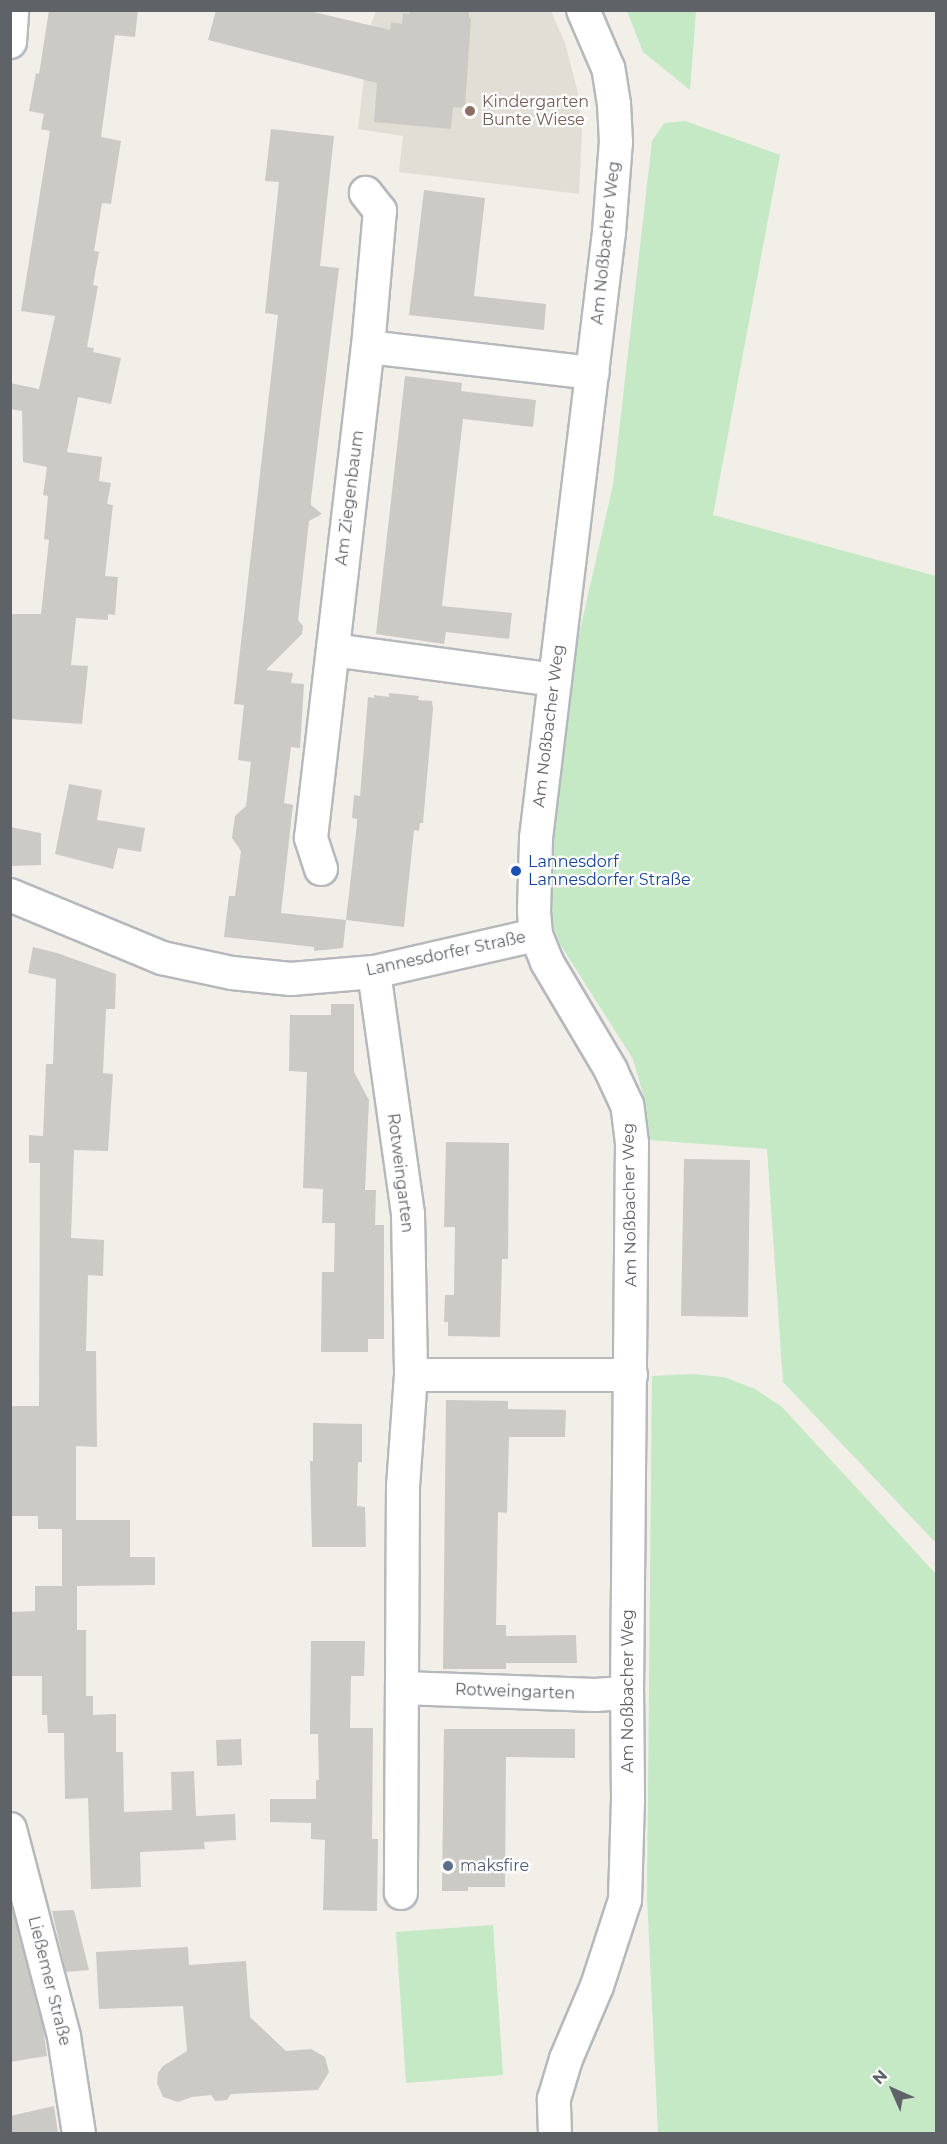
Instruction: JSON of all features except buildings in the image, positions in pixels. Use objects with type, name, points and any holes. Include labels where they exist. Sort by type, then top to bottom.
[{"type":"street","points":[[10,42],[12,10]]},
{"type":"street","name":"Am Noßbacher Weg","points":[[555,2133],[554,2099],[566,2059],[597,1986],[625,1900],[628,1798],[632,1143],[627,1105],[611,1070],[560,989],[536,935],[533,876],[592,373],[616,142],[614,104],[608,68],[583,10]]},
{"type":"street","name":"Am Ziegenbaum","points":[[321,869],[311,838],[368,347],[380,212],[366,193]]},
{"type":"street","points":[[368,347],[592,373]]},
{"type":"street","points":[[333,650],[555,680]]},
{"type":"street","name":"Lannesdorfer Straße","points":[[10,895],[162,958],[209,968],[291,979],[374,972],[536,935]]},
{"type":"street","name":"Rotweingarten","points":[[374,972],[408,1214],[411,1375],[403,1485],[401,1893]]},
{"type":"street","points":[[411,1375],[631,1375]]},
{"type":"street","name":"Rotweingarten","points":[[403,1688],[595,1695],[627,1693]]},
{"type":"street","name":"Ließemer Straße","points":[[10,1829],[64,2037],[79,2133]]},
{"type":"shaded area","name":"Kindergarten Bunte Wiese","points":[[376,11],[551,11],[565,43],[578,93],[582,132],[579,194],[399,172],[403,136],[358,129],[370,27]]},
{"type":"green space","points":[[627,11],[696,11],[690,90],[643,52]]},
{"type":"green space","points":[[685,121],[780,155],[713,515],[936,576],[936,1543],[783,1382],[767,1149],[650,1140],[646,1104],[633,1059],[560,944],[550,917],[546,890],[573,661],[613,485],[652,141],[664,123]]},
{"type":"green space","points":[[693,1374],[724,1377],[755,1389],[782,1407],[936,1574],[936,2133],[658,2133],[647,1896],[652,1376]]},
{"type":"green space","points":[[493,1925],[503,2075],[406,2083],[396,1932]]},
{"type":"place","name":"Kindergarten Bunte Wiese","points":[[470,111]]},
{"type":"place","name":"Lannesdorf Lannesdorfer Straße","points":[[516,871]]},
{"type":"place","name":"maksfire","points":[[448,1866]]}]
